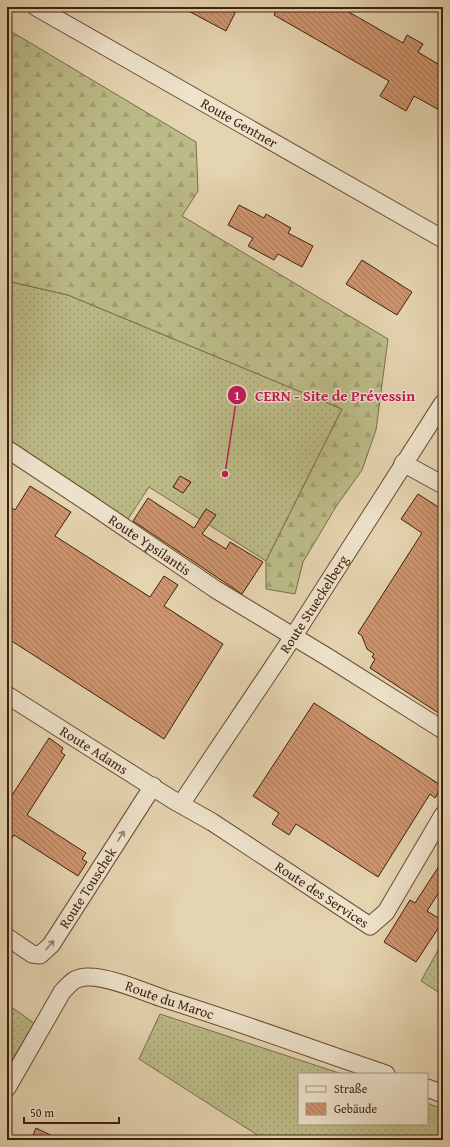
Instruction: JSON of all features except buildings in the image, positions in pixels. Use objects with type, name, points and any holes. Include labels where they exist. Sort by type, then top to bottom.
[{"type":"street","name":"Route Gentner","points":[[36,7],[443,239]]},
{"type":"street","name":"Route Stueckelberg","points":[[181,804],[293,637],[443,402]]},
{"type":"street","name":"Route Ypsilantis","points":[[7,449],[215,589],[293,637]]},
{"type":"street","points":[[403,463],[443,486]]},
{"type":"street","points":[[293,637],[443,730]]},
{"type":"street","name":"Route Adams","points":[[7,695],[181,804]]},
{"type":"street","name":"Route Touschek","points":[[7,937],[32,954],[40,955],[51,945],[153,786]]},
{"type":"street","name":"Route des Services","points":[[181,804],[212,822],[370,926],[386,912],[443,815]]},
{"type":"street","name":"Route du Maroc","points":[[7,1088],[62,992],[73,980],[82,977],[91,977],[108,981],[188,1006],[383,1073]]},
{"type":"street","points":[[428,1088],[443,1094]]},
{"type":"green space","points":[[7,29],[196,142],[198,191],[182,216],[388,339],[376,430],[362,470],[337,505],[303,562],[295,594],[266,589],[266,561],[342,409],[68,295],[7,281]]},
{"type":"green space","points":[[7,281],[68,295],[342,409],[266,561],[149,487],[128,519],[7,442]]},
{"type":"green space","points":[[443,941],[443,995],[421,981]]},
{"type":"green space","points":[[7,1004],[34,1023],[7,1069]]},
{"type":"green space","points":[[160,1014],[339,1073],[298,1073],[298,1125],[428,1125],[428,1103],[443,1109],[443,1135],[424,1140],[265,1140],[139,1059]]},
{"type":"place","name":"CERN - Site de Prévessin","points":[[225,474]]}]
